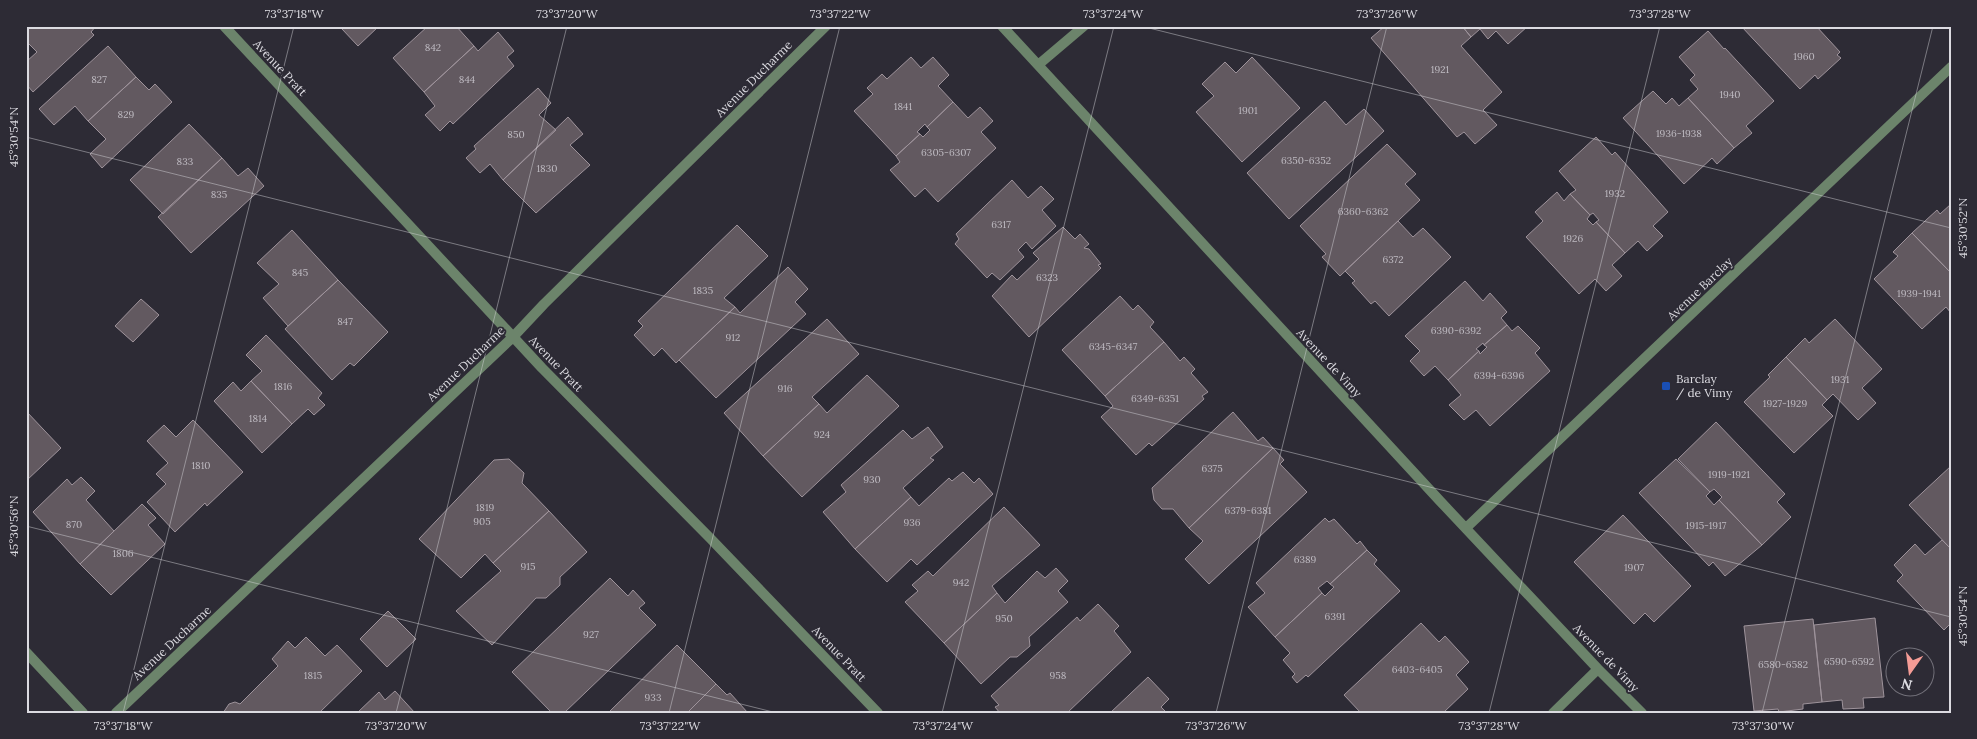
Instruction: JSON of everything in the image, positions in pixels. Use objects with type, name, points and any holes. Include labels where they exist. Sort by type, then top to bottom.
[{"type":"street","name":"Avenue Pratt","points":[[224,26],[513,337],[878,713]]},
{"type":"street","name":"Avenue Ducharme","points":[[116,713],[513,337],[544,304],[826,26]]},
{"type":"street","name":"Avenue de Vimy","points":[[1002,26],[1466,528],[1598,669],[1642,713]]},
{"type":"street","points":[[1038,65],[1084,26]]},
{"type":"street","name":"Avenue Barclay","points":[[1466,528],[1951,68]]},
{"type":"street","points":[[26,652],[83,713]]},
{"type":"street","points":[[1553,713],[1598,669]]},
{"type":"building","points":[[30,26],[96,26],[91,32],[94,35],[33,92],[26,84],[26,62],[37,52],[26,41],[26,29]]},
{"type":"building","points":[[344,26],[379,26],[358,46],[342,29]]},
{"type":"building","points":[[428,26],[456,26],[474,46],[424,92],[393,58]]},
{"type":"building","points":[[1385,26],[1462,26],[1471,37],[1461,46],[1502,92],[1483,110],[1497,125],[1475,144],[1464,132],[1457,137],[1371,38]]},
{"type":"building","points":[[1462,26],[1528,26],[1508,44],[1496,31],[1488,39],[1480,29],[1471,37]]},
{"type":"building","points":[[1741,26],[1816,26],[1840,52],[1837,55],[1841,58],[1818,79],[1815,75],[1800,89]]},
{"type":"building","points":[[1708,31],[1774,101],[1746,126],[1752,133],[1734,148],[1688,98],[1698,89],[1690,80],[1695,75],[1679,57]]},
{"type":"building","points":[[498,32],[514,51],[507,57],[514,66],[453,124],[450,121],[440,131],[425,115],[435,106],[424,92],[474,46],[478,51]]},
{"type":"building","points":[[108,46],[136,77],[88,121],[75,106],[54,125],[39,109]]},
{"type":"building","points":[[911,57],[921,68],[933,57],[949,75],[938,86],[953,102],[927,127],[925,124],[917,132],[920,134],[896,156],[854,111],[873,94],[867,88],[882,74],[887,79]]},
{"type":"building","points":[[1252,57],[1300,108],[1242,162],[1196,112],[1214,96],[1202,84],[1225,62],[1236,73]]},
{"type":"building","points":[[136,77],[149,90],[155,84],[172,102],[102,168],[90,154],[106,139],[88,121]]},
{"type":"building","points":[[538,88],[551,103],[539,115],[556,130],[503,180],[490,164],[480,173],[466,158],[476,149],[474,146]]},
{"type":"building","points":[[1653,91],[1666,104],[1672,98],[1679,106],[1688,98],[1734,148],[1717,164],[1712,158],[1684,184],[1623,118]]},
{"type":"building","points":[[1325,101],[1346,125],[1364,109],[1384,131],[1289,219],[1247,173]]},
{"type":"building","points":[[953,102],[968,118],[980,107],[993,121],[981,132],[996,148],[938,202],[925,188],[915,197],[890,170],[900,162],[896,156],[920,134],[923,137],[930,130],[927,127]]},
{"type":"building","points":[[568,117],[583,134],[570,145],[590,165],[536,213],[503,180]]},
{"type":"building","points":[[189,124],[222,158],[163,214],[130,180]]},
{"type":"building","points":[[1596,137],[1612,155],[1615,152],[1668,212],[1653,226],[1663,236],[1647,251],[1638,241],[1625,253],[1596,222],[1599,220],[1593,213],[1590,215],[1570,194],[1576,190],[1559,171]]},
{"type":"building","points":[[1387,144],[1416,174],[1405,184],[1420,200],[1340,276],[1322,257],[1326,254],[1300,226]]},
{"type":"building","points":[[222,158],[238,176],[248,168],[264,186],[191,253],[158,217]]},
{"type":"building","points":[[1012,180],[1028,198],[1041,186],[1054,199],[1042,210],[1056,226],[1032,249],[1026,242],[1018,250],[1024,257],[1000,280],[992,273],[987,278],[955,244],[959,239],[956,234]]},
{"type":"building","points":[[1557,192],[1564,201],[1570,194],[1590,215],[1587,219],[1593,225],[1596,222],[1625,253],[1612,265],[1622,276],[1606,291],[1595,279],[1579,294],[1526,237],[1543,221],[1535,212]]},
{"type":"building","points":[[1951,204],[1951,273],[1912,233],[1937,210],[1940,214]]},
{"type":"building","points":[[1398,221],[1413,237],[1423,228],[1451,257],[1389,316],[1375,301],[1371,304],[1352,283],[1355,281],[1345,271]]},
{"type":"building","points":[[737,225],[768,256],[724,298],[735,307],[676,363],[662,348],[654,356],[634,335],[643,326],[638,321]]},
{"type":"building","points":[[1063,227],[1075,239],[1080,234],[1089,244],[1084,248],[1089,249],[1101,264],[1098,265],[1101,268],[1029,337],[992,296],[1012,275],[1017,280],[1039,259],[1033,253]]},
{"type":"building","points":[[292,230],[338,280],[288,326],[263,298],[279,284],[257,263]]},
{"type":"building","points":[[1912,233],[1951,273],[1951,313],[1946,307],[1922,329],[1874,279],[1898,256],[1893,252]]},
{"type":"building","points":[[788,267],[808,289],[795,302],[806,314],[716,398],[679,360],[735,307],[740,313]]},
{"type":"building","points":[[338,280],[388,332],[354,366],[350,363],[332,380],[285,329]]},
{"type":"building","points":[[1465,281],[1483,301],[1490,293],[1507,312],[1501,318],[1507,325],[1484,345],[1483,343],[1476,349],[1479,351],[1448,380],[1435,366],[1424,376],[1410,361],[1420,351],[1405,336]]},
{"type":"building","points":[[1120,296],[1133,310],[1138,305],[1154,322],[1150,327],[1164,342],[1105,396],[1062,350]]},
{"type":"building","points":[[141,299],[159,315],[133,342],[115,326]]},
{"type":"building","points":[[827,319],[859,354],[812,397],[819,404],[763,456],[724,413]]},
{"type":"building","points":[[1835,319],[1882,369],[1862,388],[1876,403],[1858,420],[1833,394],[1827,400],[1786,357],[1805,338],[1809,343]]},
{"type":"building","points":[[1507,325],[1512,331],[1518,326],[1540,348],[1535,353],[1550,371],[1490,426],[1476,410],[1464,420],[1449,405],[1461,395],[1448,380],[1479,351],[1480,354],[1487,347],[1484,345]]},
{"type":"building","points":[[266,335],[322,393],[318,398],[325,405],[314,415],[308,409],[292,424],[251,381],[262,371],[246,355]]},
{"type":"building","points":[[1164,342],[1180,361],[1184,357],[1195,369],[1191,373],[1208,392],[1202,396],[1204,399],[1152,446],[1149,443],[1136,455],[1101,417],[1113,406],[1105,396]]},
{"type":"building","points":[[1786,357],[1827,400],[1822,405],[1833,416],[1794,453],[1744,402],[1770,377],[1768,375]]},
{"type":"building","points":[[867,375],[899,406],[802,497],[763,456],[819,404],[827,413]]},
{"type":"building","points":[[251,381],[292,424],[262,453],[214,401],[233,382],[241,391]]},
{"type":"building","points":[[26,411],[61,448],[26,481]]},
{"type":"building","points":[[1233,412],[1258,441],[1263,437],[1273,448],[1189,528],[1173,509],[1162,509],[1154,500],[1152,488]]},
{"type":"building","points":[[193,420],[243,472],[207,506],[205,503],[175,532],[147,502],[166,484],[156,474],[168,463],[147,441],[164,425],[176,437]]},
{"type":"building","points":[[1716,422],[1785,494],[1777,502],[1791,517],[1762,545],[1719,500],[1722,497],[1714,489],[1710,492],[1678,459]]},
{"type":"building","points":[[928,427],[943,447],[930,458],[934,460],[903,488],[911,497],[855,549],[823,512],[846,492],[841,485],[903,430],[912,439]]},
{"type":"building","points":[[1273,448],[1284,460],[1280,464],[1307,492],[1209,584],[1185,559],[1203,541],[1189,528]]},
{"type":"building","points":[[509,459],[524,473],[522,483],[549,511],[493,563],[485,554],[461,578],[419,539],[494,460]]},
{"type":"building","points":[[1676,459],[1710,492],[1706,496],[1714,505],[1719,500],[1762,545],[1725,576],[1713,562],[1709,566],[1639,493]]},
{"type":"building","points":[[1951,466],[1951,549],[1909,505]]},
{"type":"building","points":[[963,472],[974,483],[979,478],[993,494],[917,565],[911,559],[887,582],[855,549],[911,497],[919,506],[949,478],[952,481]]},
{"type":"building","points":[[81,477],[95,491],[86,500],[114,531],[80,564],[33,512],[67,479],[72,485]]},
{"type":"building","points":[[142,504],[156,518],[148,525],[165,544],[111,595],[80,564]]},
{"type":"building","points":[[1004,507],[1040,545],[992,586],[997,593],[944,643],[905,602],[918,591],[912,585],[928,571],[933,576]]},
{"type":"building","points":[[549,511],[587,552],[560,577],[560,585],[546,598],[536,598],[492,645],[456,611],[501,571],[493,563]]},
{"type":"building","points":[[1623,515],[1691,586],[1654,622],[1645,613],[1634,624],[1574,562]]},
{"type":"building","points":[[1325,518],[1329,522],[1334,519],[1357,544],[1360,541],[1367,550],[1330,584],[1327,581],[1318,588],[1322,593],[1275,637],[1248,607],[1265,593],[1256,583]]},
{"type":"building","points":[[1942,540],[1951,549],[1951,623],[1944,630],[1897,581],[1903,575],[1894,565],[1915,544],[1925,555]]},
{"type":"building","points":[[1367,550],[1377,560],[1374,564],[1400,591],[1308,677],[1306,675],[1297,683],[1292,677],[1295,674],[1283,660],[1290,653],[1275,637],[1322,593],[1325,596],[1334,587],[1330,584]]},
{"type":"building","points":[[1056,568],[1068,581],[1058,591],[1068,602],[1029,637],[1030,646],[1017,657],[1010,657],[981,684],[944,643],[997,593],[1005,603],[1037,571],[1045,578]]},
{"type":"building","points":[[610,578],[628,596],[633,590],[645,603],[639,608],[656,625],[564,713],[552,713],[512,672]]},
{"type":"building","points":[[1098,604],[1119,626],[1114,631],[1131,652],[1067,713],[1000,713],[995,707],[999,705],[991,696],[1077,617],[1080,621]]},
{"type":"building","points":[[388,611],[416,639],[387,667],[360,639]]},
{"type":"building","points":[[1875,618],[1884,697],[1863,698],[1864,708],[1843,709],[1842,700],[1822,702],[1814,625]]},
{"type":"building","points":[[1813,619],[1822,702],[1803,704],[1803,709],[1779,712],[1778,709],[1754,711],[1744,626]]},
{"type":"building","points":[[1421,623],[1439,642],[1445,636],[1469,662],[1456,675],[1468,689],[1443,713],[1361,713],[1344,695]]},
{"type":"building","points":[[306,637],[325,656],[337,645],[362,671],[319,713],[223,713],[229,704],[235,702],[240,704],[278,666],[272,659],[288,641],[295,648]]},
{"type":"building","points":[[677,645],[716,684],[687,713],[608,713]]},
{"type":"building","points":[[1148,677],[1169,699],[1161,707],[1167,713],[1110,713]]},
{"type":"building","points":[[716,684],[727,695],[730,693],[748,713],[687,713]]},
{"type":"building","points":[[395,691],[415,713],[357,713],[379,692],[385,700]]},
{"type":"place","name":"Barclay / de Vimy","points":[[1666,386]]}]
